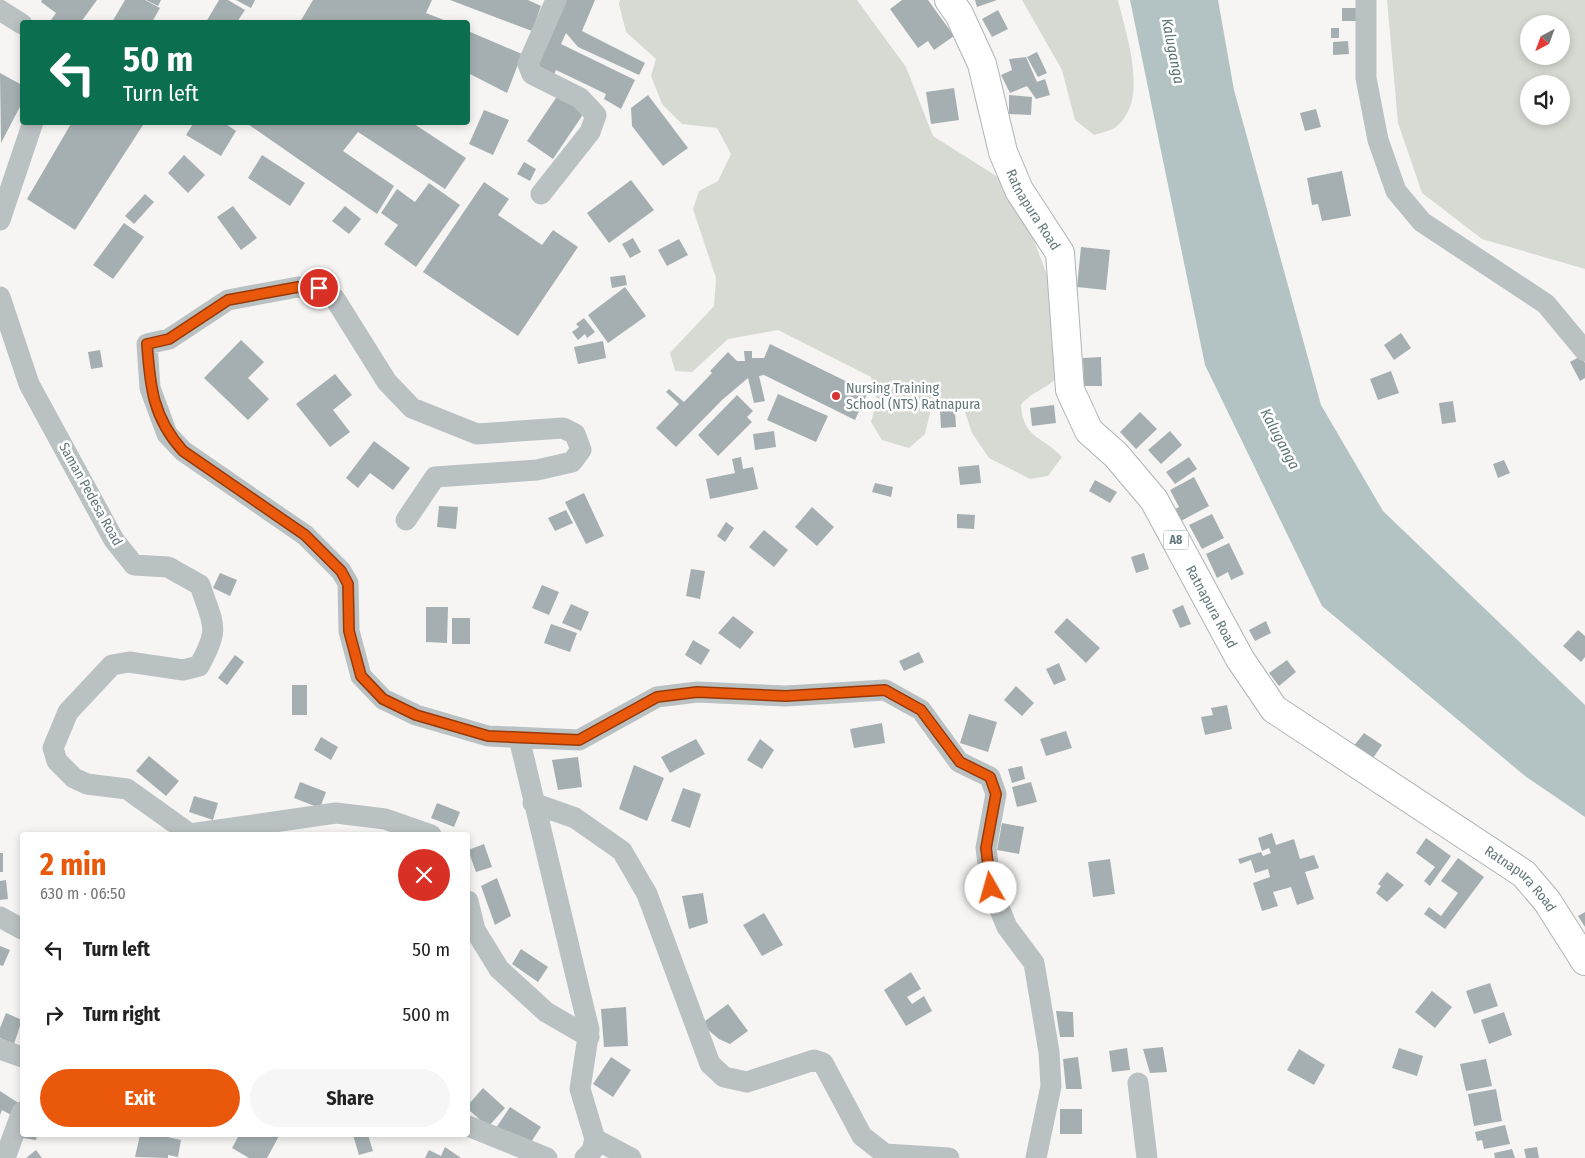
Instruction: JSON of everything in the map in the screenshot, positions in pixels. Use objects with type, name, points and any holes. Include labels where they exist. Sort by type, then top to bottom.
[{"type":"highway","name":"Ratnapura Road","points":[[949,0],[959,14],[982,64],[1004,152],[1019,190],[1060,253],[1070,390],[1089,431],[1116,455],[1154,500],[1240,659],[1274,709],[1524,874],[1547,901],[1585,961]]},
{"type":"street","points":[[541,194],[590,132],[596,115],[580,98],[532,74],[528,64],[556,0]]},
{"type":"street","points":[[1366,0],[1366,78],[1378,140],[1396,191],[1422,222],[1546,304],[1585,351]]},
{"type":"street","points":[[0,10],[20,23]]},
{"type":"street","points":[[0,220],[31,125]]},
{"type":"street","points":[[406,520],[435,477],[537,470],[572,462],[581,450],[575,434],[563,428],[477,434],[412,408],[387,382],[335,299],[319,288],[298,287],[228,300],[169,339],[147,344],[150,388],[167,434],[183,451],[305,535],[341,571],[348,584],[349,631],[361,676],[383,699],[416,715],[488,736],[579,740],[657,697],[697,692],[786,696],[885,690],[921,710],[960,762],[990,777],[996,794],[986,848],[991,888],[1007,927],[1034,962],[1049,1052],[1051,1086],[1036,1158]]},
{"type":"street","name":"Saman Pedesa Road","points":[[0,297],[29,384],[114,540],[134,565],[168,567],[200,585],[214,629],[211,644],[199,666],[183,670],[129,662],[112,665],[68,712],[53,748],[57,761],[74,778],[87,784],[127,789],[187,832]]},
{"type":"street","points":[[519,738],[589,1030],[580,1089],[595,1138],[592,1151],[585,1158]]},
{"type":"street","points":[[533,802],[575,818],[622,851],[647,894],[710,1064],[724,1077],[747,1082],[814,1060],[823,1063],[862,1136],[885,1154],[950,1158]]},
{"type":"street","name":"Saman Pedesa Road","points":[[204,832],[336,813],[385,819],[422,832]]},
{"type":"street","points":[[470,909],[475,930],[499,969],[546,1012],[588,1037]]},
{"type":"street","points":[[0,917],[20,928]]},
{"type":"street","points":[[0,1049],[20,1056]]},
{"type":"street","points":[[1138,1083],[1147,1158]]},
{"type":"street","points":[[5,1158],[20,1117]]},
{"type":"street","points":[[470,1127],[546,1158]]},
{"type":"street","points":[[595,1138],[631,1158]]},
{"type":"shaded area","points":[[620,0],[857,0],[906,67],[933,136],[1001,179],[1028,224],[1050,283],[1051,339],[1059,375],[1021,405],[1026,425],[1030,431],[1062,457],[1048,476],[1030,479],[989,458],[972,433],[963,406],[952,399],[932,405],[925,434],[909,448],[882,440],[871,422],[877,400],[871,377],[778,330],[728,339],[692,372],[675,371],[670,353],[714,306],[716,278],[693,209],[699,191],[718,181],[731,154],[717,128],[682,124],[662,104],[651,76],[656,59],[626,32],[619,4]]},
{"type":"shaded area","points":[[1022,0],[1118,0],[1130,48],[1134,84],[1132,101],[1126,115],[1116,127],[1094,135],[1075,120],[1062,70]]},
{"type":"shaded area","points":[[1387,0],[1585,0],[1585,269],[1482,239],[1422,193],[1398,123]]},
{"type":"water","name":"Kaluganga","points":[[1130,0],[1218,0],[1234,90],[1321,405],[1383,511],[1585,705],[1585,817],[1525,776],[1322,606],[1205,365]]},
{"type":"building","points":[[42,0],[97,0],[82,20],[51,20],[56,13],[41,2]]},
{"type":"building","points":[[125,0],[145,0],[160,8],[153,20],[113,20]]},
{"type":"building","points":[[146,0],[161,0],[158,6]]},
{"type":"building","points":[[219,0],[228,0],[245,10],[238,20],[207,20]]},
{"type":"building","points":[[236,0],[255,0],[251,8]]},
{"type":"building","points":[[313,0],[432,0],[426,13],[444,20],[301,20]]},
{"type":"building","points":[[450,0],[528,0],[541,6],[532,31]]},
{"type":"building","points":[[563,0],[595,0],[582,31],[645,63],[639,75],[578,47],[566,33],[561,44],[635,80],[621,109],[604,99],[606,94],[556,70],[554,75],[537,65]]},
{"type":"building","points":[[902,0],[928,0],[954,36],[934,50],[928,41],[918,48],[890,9]]},
{"type":"building","points":[[975,0],[997,0],[977,7]]},
{"type":"building","points":[[1342,8],[1360,8],[1360,21],[1342,21]]},
{"type":"building","points":[[998,10],[1008,29],[992,37],[982,19]]},
{"type":"building","points":[[1331,28],[1339,28],[1339,38],[1331,38]]},
{"type":"building","points":[[470,32],[522,54],[507,93],[470,74]]},
{"type":"building","points":[[1348,41],[1349,54],[1333,55],[1333,42]]},
{"type":"building","points":[[1037,52],[1047,73],[1038,77],[1027,57]]},
{"type":"building","points":[[1026,57],[1037,82],[1045,79],[1050,95],[1036,99],[1027,86],[1010,93],[1001,75],[1012,70],[1009,59]]},
{"type":"building","points":[[0,73],[20,84],[20,107],[1,143]]},
{"type":"building","points":[[954,88],[959,120],[931,124],[926,92]]},
{"type":"building","points":[[558,95],[584,113],[553,159],[527,141]]},
{"type":"building","points":[[648,95],[688,148],[663,166],[632,126],[631,108]]},
{"type":"building","points":[[1009,95],[1032,97],[1031,115],[1009,114]]},
{"type":"building","points":[[1316,109],[1321,127],[1305,131],[1300,113]]},
{"type":"building","points":[[484,110],[509,120],[493,155],[469,144]]},
{"type":"building","points":[[70,125],[143,125],[75,230],[27,199]]},
{"type":"building","points":[[192,125],[227,125],[236,131],[221,156],[186,135]]},
{"type":"building","points":[[249,125],[416,125],[466,158],[445,189],[358,132],[343,151],[394,186],[377,214]]},
{"type":"building","points":[[184,155],[205,175],[188,193],[168,173]]},
{"type":"building","points":[[262,155],[305,183],[290,206],[248,178]]},
{"type":"building","points":[[524,162],[536,169],[530,181],[517,174]]},
{"type":"building","points":[[1342,171],[1351,216],[1322,221],[1318,204],[1312,205],[1307,178]]},
{"type":"building","points":[[631,180],[654,210],[609,243],[587,213]]},
{"type":"building","points":[[484,182],[509,199],[498,215],[542,245],[553,230],[578,247],[518,336],[423,272]]},
{"type":"building","points":[[429,183],[460,205],[416,267],[384,244],[398,225],[381,213],[397,189],[415,202]]},
{"type":"building","points":[[145,194],[154,202],[134,224],[125,216]]},
{"type":"building","points":[[233,206],[257,238],[241,250],[217,217]]},
{"type":"building","points":[[345,206],[361,219],[349,234],[332,221]]},
{"type":"building","points":[[124,223],[144,237],[113,279],[93,265]]},
{"type":"building","points":[[633,238],[641,252],[630,258],[622,244]]},
{"type":"building","points":[[679,239],[688,255],[667,266],[658,250]]},
{"type":"building","points":[[1081,247],[1110,250],[1106,290],[1077,287]]},
{"type":"building","points":[[625,275],[627,285],[612,288],[610,277]]},
{"type":"building","points":[[625,287],[646,316],[608,343],[588,315]]},
{"type":"building","points":[[584,318],[595,332],[587,338],[585,334],[578,340],[572,332],[579,327],[576,324]]},
{"type":"building","points":[[1401,333],[1411,348],[1394,360],[1384,345]]},
{"type":"building","points":[[241,340],[264,362],[248,378],[269,399],[248,420],[204,378]]},
{"type":"building","points":[[603,341],[606,358],[578,364],[574,347]]},
{"type":"building","name":"Nursing Training School (NTS) Ratnapura","points":[[770,344],[868,392],[855,420],[764,375],[759,376],[765,401],[754,403],[748,378],[722,400],[676,447],[656,428],[679,404],[666,392],[669,389],[684,402],[712,373],[710,371],[728,352],[737,361],[745,361],[744,351],[752,351],[752,358],[764,358]]},
{"type":"building","points":[[100,350],[103,367],[91,369],[88,352]]},
{"type":"building","points":[[1581,356],[1585,363],[1585,378],[1580,381],[1570,362]]},
{"type":"building","points":[[1101,357],[1102,386],[1084,386],[1083,358]]},
{"type":"building","points":[[1391,371],[1399,393],[1378,400],[1370,379]]},
{"type":"building","points":[[335,374],[352,395],[333,410],[350,432],[330,447],[296,404]]},
{"type":"building","points":[[778,394],[828,416],[816,442],[767,420]]},
{"type":"building","points":[[737,395],[753,411],[747,417],[752,422],[718,456],[698,435]]},
{"type":"building","points":[[1453,401],[1456,422],[1442,424],[1439,403]]},
{"type":"building","points":[[1054,405],[1056,423],[1032,426],[1030,408]]},
{"type":"building","points":[[955,410],[956,427],[941,428],[940,411]]},
{"type":"building","points":[[1140,412],[1157,429],[1136,449],[1120,432]]},
{"type":"building","points":[[774,431],[776,447],[755,450],[753,434]]},
{"type":"building","points":[[1170,431],[1182,445],[1161,464],[1148,450]]},
{"type":"building","points":[[374,441],[410,468],[393,490],[370,473],[358,488],[346,478]]},
{"type":"building","points":[[741,457],[743,469],[753,467],[758,489],[710,499],[706,479],[735,473],[732,459]]},
{"type":"building","points":[[1189,457],[1197,469],[1175,484],[1166,472]]},
{"type":"building","points":[[1504,460],[1510,473],[1498,478],[1493,464]]},
{"type":"building","points":[[979,465],[981,483],[960,485],[958,467]]},
{"type":"building","points":[[1194,477],[1209,506],[1179,522],[1173,510],[1179,507],[1170,490]]},
{"type":"building","points":[[1095,480],[1117,492],[1110,503],[1089,491]]},
{"type":"building","points":[[875,483],[893,487],[891,497],[872,492]]},
{"type":"building","points":[[584,493],[604,536],[586,544],[565,502]]},
{"type":"building","points":[[439,506],[458,507],[456,529],[437,527]]},
{"type":"building","points":[[812,507],[834,527],[817,546],[795,527]]},
{"type":"building","points":[[566,510],[573,523],[555,531],[548,518]]},
{"type":"building","points":[[957,514],[975,515],[974,529],[957,528]]},
{"type":"building","points":[[1212,514],[1224,538],[1202,549],[1189,525]]},
{"type":"building","points":[[726,522],[734,528],[725,542],[717,536]]},
{"type":"building","points":[[764,530],[788,550],[774,567],[749,547]]},
{"type":"building","points":[[1229,543],[1244,574],[1231,580],[1228,572],[1217,578],[1206,554]]},
{"type":"building","points":[[1144,553],[1149,569],[1136,573],[1131,557]]},
{"type":"building","points":[[691,569],[705,571],[700,599],[686,596]]},
{"type":"building","points":[[220,573],[237,580],[230,596],[213,588]]},
{"type":"building","points":[[542,585],[559,592],[549,615],[532,608]]},
{"type":"building","points":[[571,604],[589,612],[581,631],[562,623]]},
{"type":"building","points":[[1183,605],[1191,624],[1180,628],[1172,610]]},
{"type":"building","points":[[426,607],[448,607],[447,643],[426,642]]},
{"type":"building","points":[[733,616],[754,632],[740,649],[718,633]]},
{"type":"building","points":[[452,618],[470,618],[470,644],[452,644]]},
{"type":"building","points":[[1067,618],[1100,648],[1086,663],[1054,632]]},
{"type":"building","points":[[1266,621],[1271,633],[1255,641],[1249,630]]},
{"type":"building","points":[[551,624],[577,633],[570,652],[544,643]]},
{"type":"building","points":[[1578,630],[1585,636],[1585,657],[1581,662],[1563,646]]},
{"type":"building","points":[[693,640],[710,650],[701,665],[685,655]]},
{"type":"building","points":[[919,652],[924,662],[904,671],[899,661]]},
{"type":"building","points":[[235,655],[244,662],[227,685],[218,678]]},
{"type":"building","points":[[1287,660],[1296,672],[1279,686],[1269,673]]},
{"type":"building","points":[[1059,663],[1066,680],[1054,685],[1046,669]]},
{"type":"building","points":[[292,685],[307,685],[307,715],[292,715]]},
{"type":"building","points":[[1016,686],[1034,703],[1022,716],[1004,700]]},
{"type":"building","points":[[1227,705],[1232,729],[1205,735],[1201,717],[1213,715],[1211,708]]},
{"type":"building","points":[[969,714],[997,722],[988,752],[960,743]]},
{"type":"building","points":[[882,723],[885,743],[854,748],[850,729]]},
{"type":"building","points":[[1066,731],[1072,748],[1046,756],[1040,739]]},
{"type":"building","points":[[1364,733],[1382,745],[1371,761],[1353,747]]},
{"type":"building","points":[[321,737],[338,747],[331,760],[314,750]]},
{"type":"building","points":[[696,739],[705,754],[670,773],[661,757]]},
{"type":"building","points":[[760,739],[774,750],[762,769],[747,760]]},
{"type":"building","points":[[149,756],[179,781],[166,796],[136,771]]},
{"type":"building","points":[[578,757],[582,787],[558,790],[552,760]]},
{"type":"building","points":[[634,765],[664,778],[647,821],[619,809]]},
{"type":"building","points":[[1022,766],[1025,779],[1012,783],[1008,769]]},
{"type":"building","points":[[300,782],[326,792],[320,808],[294,798]]},
{"type":"building","points":[[1031,782],[1037,802],[1017,807],[1012,787]]},
{"type":"building","points":[[683,788],[701,794],[690,828],[671,821]]},
{"type":"building","points":[[194,796],[218,803],[213,820],[189,812]]},
{"type":"building","points":[[437,803],[460,812],[454,827],[431,818]]},
{"type":"building","points":[[1002,823],[1024,827],[1019,854],[997,850]]},
{"type":"building","points":[[1272,833],[1276,845],[1294,839],[1300,859],[1314,855],[1319,868],[1305,872],[1314,899],[1297,905],[1291,887],[1273,892],[1278,906],[1262,911],[1253,883],[1270,877],[1268,869],[1255,873],[1251,860],[1240,864],[1238,859],[1261,852],[1263,856],[1271,853],[1269,848],[1262,851],[1258,838]]},
{"type":"building","points":[[1426,838],[1451,856],[1430,886],[1424,881],[1435,867],[1416,853]]},
{"type":"building","points":[[484,844],[492,867],[476,872],[470,856],[470,849]]},
{"type":"building","points":[[0,853],[3,853],[3,872],[0,872]]},
{"type":"building","points":[[1458,858],[1484,877],[1445,929],[1424,914],[1429,907],[1441,916],[1458,893],[1441,881]]},
{"type":"building","points":[[1110,859],[1115,894],[1093,897],[1088,862]]},
{"type":"building","points":[[1387,872],[1404,885],[1387,902],[1376,893],[1381,886],[1378,884]]},
{"type":"building","points":[[497,878],[511,916],[495,925],[481,886]]},
{"type":"building","points":[[6,880],[8,899],[0,900],[0,881]]},
{"type":"building","points":[[703,893],[708,923],[689,929],[682,896]]},
{"type":"building","points":[[1585,912],[1585,927],[1578,916]]},
{"type":"building","points":[[764,913],[783,945],[762,956],[743,925]]},
{"type":"building","points":[[0,946],[10,950],[3,966],[0,965]]},
{"type":"building","points":[[521,949],[548,967],[538,982],[512,964]]},
{"type":"building","points":[[911,972],[921,989],[907,997],[912,1004],[924,996],[932,1011],[906,1026],[884,990]]},
{"type":"building","points":[[1490,983],[1498,1006],[1474,1014],[1466,991]]},
{"type":"building","points":[[1432,991],[1452,1007],[1435,1028],[1415,1012]]},
{"type":"building","points":[[728,1004],[748,1031],[730,1044],[719,1039],[701,1024]]},
{"type":"building","points":[[626,1007],[628,1046],[604,1047],[601,1009]]},
{"type":"building","points":[[1056,1011],[1073,1012],[1074,1037],[1060,1037]]},
{"type":"building","points":[[1504,1012],[1512,1035],[1489,1044],[1481,1020]]},
{"type":"building","points":[[6,1013],[20,1019],[20,1026],[14,1044],[0,1038],[0,1028]]},
{"type":"building","points":[[1163,1047],[1167,1072],[1150,1073],[1143,1049]]},
{"type":"building","points":[[1127,1048],[1130,1070],[1112,1072],[1109,1051]]},
{"type":"building","points":[[1399,1048],[1423,1056],[1417,1076],[1392,1068]]},
{"type":"building","points":[[1299,1049],[1325,1065],[1314,1085],[1287,1070]]},
{"type":"building","points":[[611,1057],[631,1070],[613,1097],[593,1084]]},
{"type":"building","points":[[1078,1057],[1082,1089],[1066,1089],[1063,1059]]},
{"type":"building","points":[[1486,1059],[1492,1086],[1466,1091],[1460,1064]]},
{"type":"building","points":[[483,1088],[505,1108],[488,1127],[470,1111],[470,1103]]},
{"type":"building","points":[[1496,1089],[1502,1121],[1474,1126],[1468,1094]]},
{"type":"building","points":[[0,1091],[20,1104],[11,1115],[2,1110],[0,1115]]},
{"type":"building","points":[[510,1107],[541,1127],[527,1148],[496,1128]]},
{"type":"building","points":[[1060,1109],[1082,1109],[1082,1134],[1060,1134]]},
{"type":"building","points":[[1505,1125],[1510,1144],[1484,1149],[1482,1140],[1477,1141],[1475,1132]]},
{"type":"building","points":[[23,1137],[37,1137],[36,1140]]},
{"type":"building","points":[[140,1137],[167,1137],[181,1140],[178,1157],[168,1155],[168,1158],[135,1157]]},
{"type":"building","points":[[238,1137],[278,1137],[267,1158],[249,1158],[232,1148]]},
{"type":"building","points":[[354,1137],[369,1137],[373,1151],[359,1155]]},
{"type":"building","points":[[445,1147],[461,1158],[425,1158],[429,1150],[441,1156]]},
{"type":"building","points":[[1537,1147],[1539,1158],[1526,1158],[1524,1149]]},
{"type":"building","points":[[1512,1149],[1515,1158],[1495,1158],[1494,1153]]},
{"type":"building","points":[[36,1150],[42,1158],[26,1158]]},
{"type":"place","name":"Nursing Training School (NTS) Ratnapura","points":[[836,396]]},
{"type":"route","points":[[319,288],[298,287],[228,300],[169,339],[147,344],[150,388],[167,434],[183,451],[305,535],[341,571],[348,584],[349,631],[361,676],[383,699],[416,715],[488,736],[579,740],[657,697],[697,692],[786,696],[885,690],[921,710],[960,762],[990,777],[996,794],[986,848],[991,888]]}]
